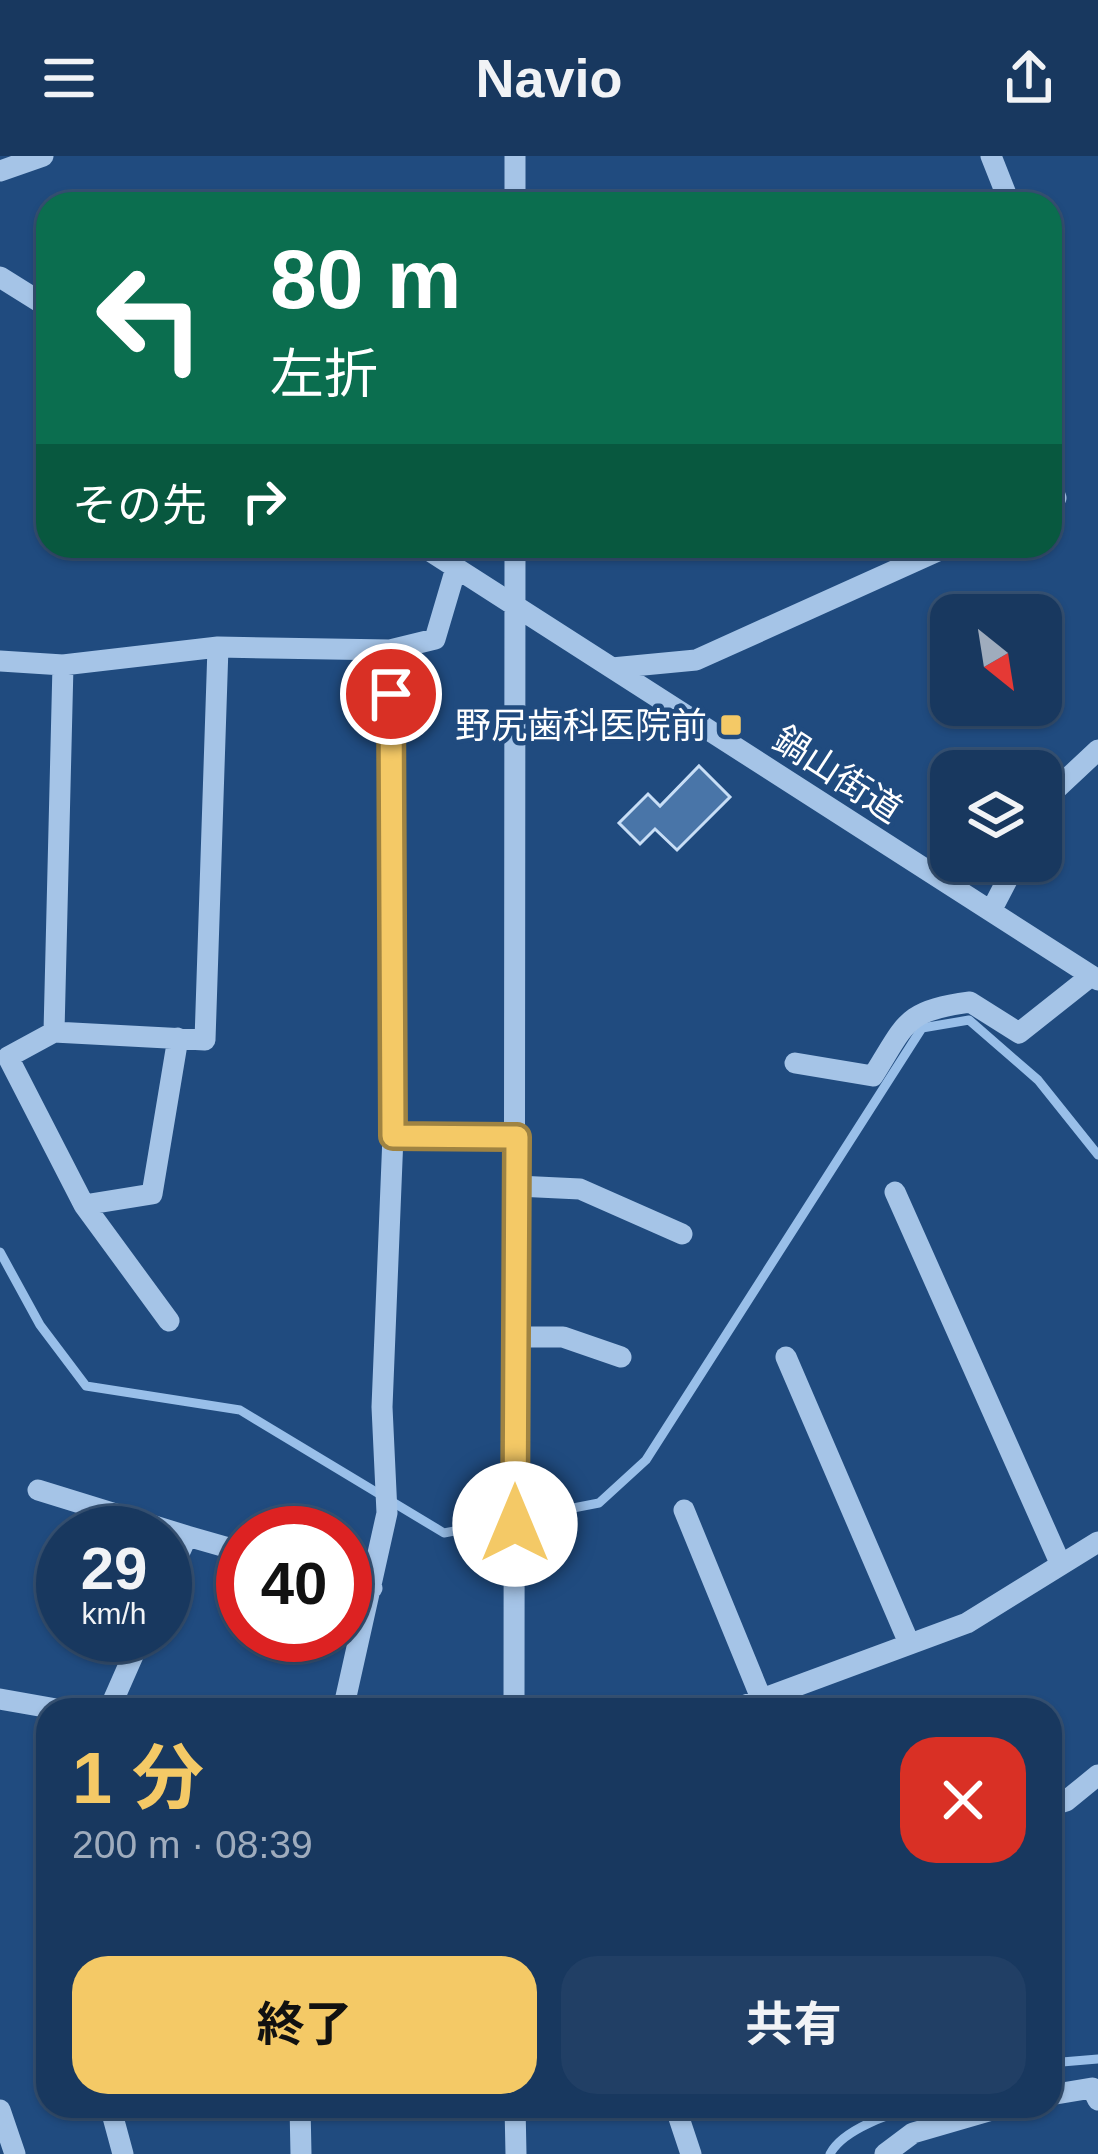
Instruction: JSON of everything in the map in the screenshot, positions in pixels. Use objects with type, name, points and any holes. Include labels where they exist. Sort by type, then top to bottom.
[{"type":"street","points":[[0,171],[43,156]]},
{"type":"street","points":[[515,156],[515,192]]},
{"type":"street","points":[[991,156],[1005,192]]},
{"type":"street","points":[[0,277],[36,300]]},
{"type":"street","name":"鍋山街道","points":[[440,558],[1095,978]]},
{"type":"street","points":[[514,1698],[515,558]]},
{"type":"street","points":[[613,668],[696,660],[922,558]]},
{"type":"street","points":[[0,662],[63,665],[218,647],[390,650],[435,639],[455,568]]},
{"type":"street","points":[[169,1321],[84,1205],[8,1058],[54,1032],[205,1040],[218,647]]},
{"type":"street","points":[[372,1583],[387,1513],[382,1407],[393,1136],[390,650]]},
{"type":"street","points":[[54,1032],[63,665]]},
{"type":"street","points":[[1062,784],[1098,751]]},
{"type":"street","points":[[991,911],[1006,882]]},
{"type":"street","points":[[795,1063],[873,1076],[902,1029],[924,1008],[970,1002],[1019,1033],[1095,978]]},
{"type":"street","points":[[84,1205],[152,1194],[178,1038]]},
{"type":"street","points":[[393,1136],[517,1137]]},
{"type":"street","points":[[517,1186],[580,1189],[682,1234]]},
{"type":"street","points":[[895,1192],[1061,1565]]},
{"type":"street","points":[[516,1337],[563,1337],[621,1357]]},
{"type":"street","points":[[786,1357],[909,1643]]},
{"type":"street","points":[[38,1490],[89,1506]]},
{"type":"street","points":[[684,1510],[761,1698],[967,1623],[1098,1542]]},
{"type":"street","points":[[114,1698],[130,1662]]},
{"type":"street","points":[[346,1698],[354,1662]]},
{"type":"street","points":[[787,1688],[793,1698]]},
{"type":"street","points":[[0,1700],[36,1706]]},
{"type":"street","points":[[1062,1802],[1098,1775]]},
{"type":"street","points":[[1062,2093],[1092,2088],[1098,2101]]},
{"type":"street","points":[[0,2110],[15,2154]]},
{"type":"street","points":[[113,2118],[123,2154]]},
{"type":"street","points":[[300,2118],[301,2154]]},
{"type":"street","points":[[515,2118],[516,2154]]},
{"type":"street","points":[[679,2118],[692,2154]]},
{"type":"street","points":[[885,2154],[913,2133],[965,2118]]},
{"type":"building","points":[[699,766],[730,797],[677,850],[655,829],[640,844],[619,823],[648,794],[660,806]]},
{"type":"waterway","points":[[0,1252],[40,1325],[86,1386],[240,1410],[444,1533],[599,1503],[646,1460],[922,1028],[969,1020],[1038,1080],[1098,1155]]},
{"type":"waterway","points":[[1062,2062],[1098,2059]]},
{"type":"waterway","points":[[830,2154],[845,2137],[881,2118]]},
{"type":"place","name":"野尻歯科医院前","points":[[731,725]]},
{"type":"route","points":[[391,694],[393,1136],[517,1137],[515,1524]]}]
